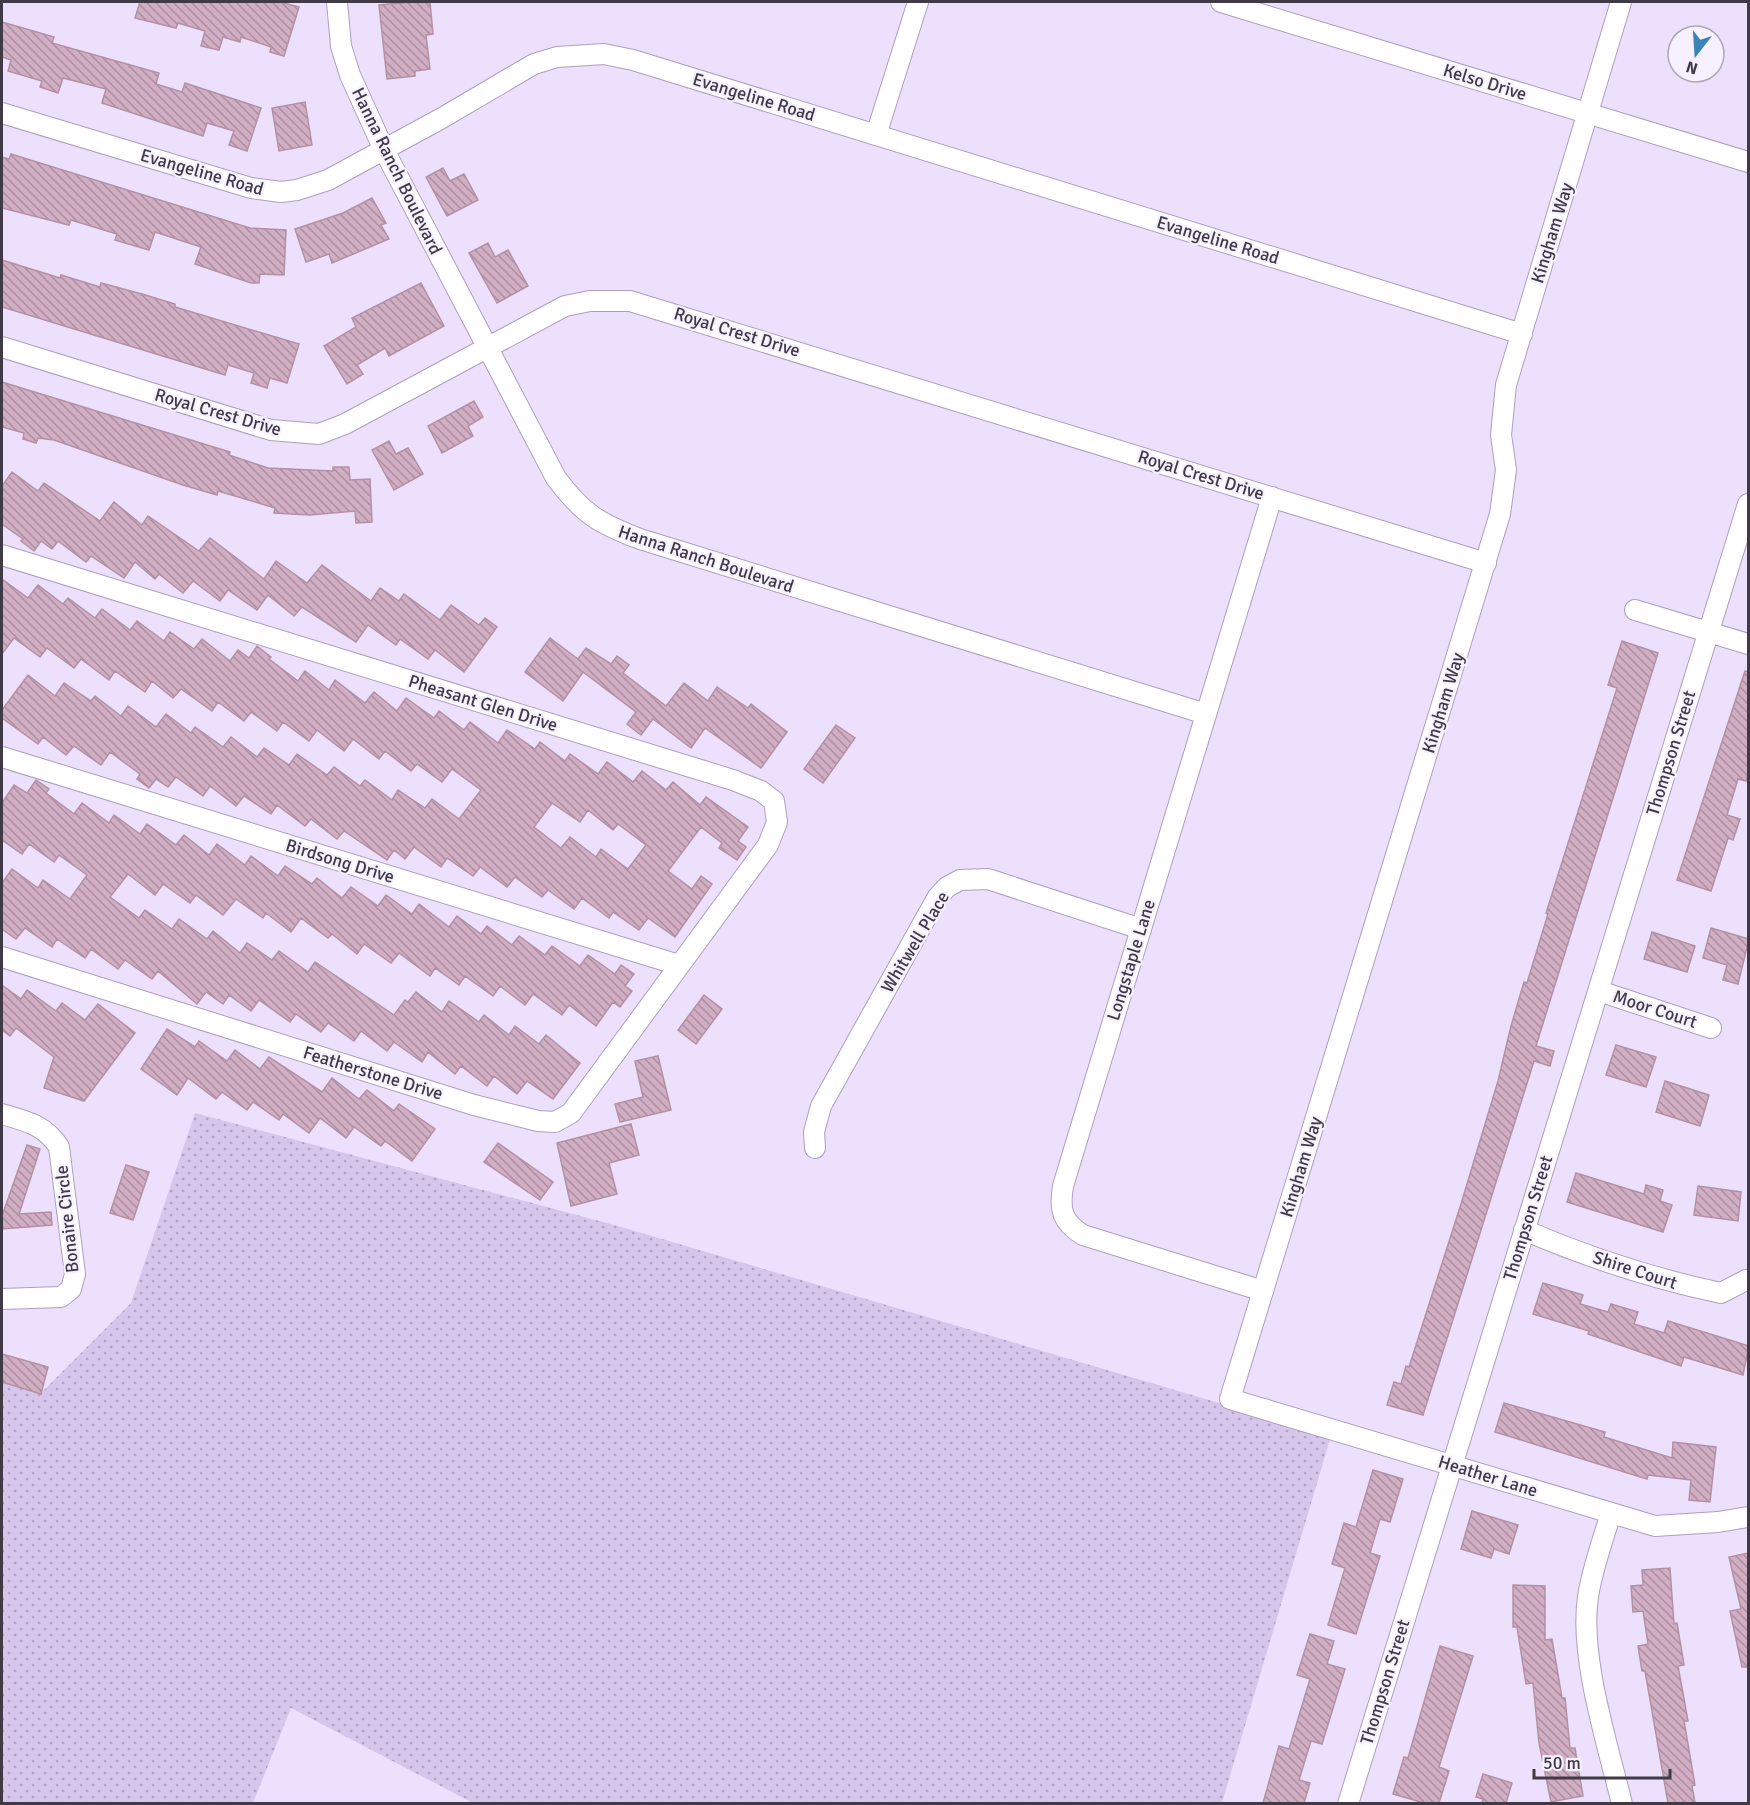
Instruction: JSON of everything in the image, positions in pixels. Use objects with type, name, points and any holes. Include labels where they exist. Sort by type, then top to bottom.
[{"type":"street","name":"Hanna Ranch Boulevard","points":[[337,2],[341,46],[350,75],[384,150],[556,478],[576,504],[603,525],[640,539],[1206,714]]},
{"type":"street","points":[[876,135],[918,2]]},
{"type":"street","name":"Kelso Drive","points":[[1221,2],[1749,162]]},
{"type":"street","name":"Kingham Way","points":[[1230,1399],[1486,563],[1505,492],[1506,470],[1501,435],[1506,385],[1622,2]]},
{"type":"street","name":"Evangeline Road","points":[[2,113],[266,191],[289,191],[311,187],[384,150],[534,64],[579,53],[604,54],[633,60],[1522,334]]},
{"type":"street","name":"Royal Crest Drive","points":[[2,347],[271,430],[296,434],[319,434],[345,424],[565,306],[599,300],[630,301],[1486,563]]},
{"type":"street","name":"Longstaple Lane","points":[[1263,1291],[1083,1235],[1070,1227],[1062,1216],[1063,1186],[1272,497]]},
{"type":"street","name":"Thompson Street","points":[[1348,1803],[1749,504]]},
{"type":"street","name":"Pheasant Glen Drive","points":[[2,555],[722,776],[761,791],[774,801],[777,822],[768,845],[679,965]]},
{"type":"street","points":[[1635,610],[1749,644]]},
{"type":"street","name":"Birdsong Drive","points":[[2,758],[679,965]]},
{"type":"street","name":"Whitwell Place","points":[[815,1148],[814,1132],[821,1106],[937,898],[947,887],[960,880],[988,879],[1141,929]]},
{"type":"street","name":"Featherstone Drive","points":[[2,957],[474,1105],[538,1122],[555,1122],[571,1113],[679,965]]},
{"type":"street","name":"Moor Court","points":[[1599,991],[1712,1028]]},
{"type":"street","name":"Bonaire Circle","points":[[2,1114],[37,1124],[50,1133],[60,1147],[75,1274],[71,1289],[61,1297],[2,1299]]},
{"type":"street","name":"Shire Court","points":[[1524,1230],[1563,1247],[1687,1286],[1721,1293],[1746,1280]]},
{"type":"street","name":"Heather Lane","points":[[1230,1399],[1655,1526],[1718,1522],[1749,1517]]},
{"type":"street","points":[[1611,1513],[1588,1596],[1587,1617],[1594,1686],[1622,1803]]},
{"type":"shaded area","points":[[195,1113],[618,1226],[1331,1436],[1222,1803],[473,1803],[291,1708],[253,1803],[2,1804],[2,1376],[41,1393],[131,1303]]},
{"type":"building","points":[[140,2],[280,2],[299,7],[284,56],[270,52],[271,47],[241,37],[240,42],[223,37],[219,50],[201,46],[205,31],[178,23],[176,28],[135,18]]},
{"type":"building","points":[[430,2],[433,34],[426,35],[430,69],[415,71],[415,76],[387,79],[379,5]]},
{"type":"building","points":[[2,22],[54,37],[52,43],[159,73],[156,84],[182,92],[185,83],[261,108],[247,151],[229,145],[234,131],[207,123],[203,136],[102,103],[106,89],[63,78],[58,93],[40,87],[42,81],[8,71],[11,60],[2,57]]},
{"type":"building","points":[[305,102],[312,145],[279,151],[272,108]]},
{"type":"building","points":[[11,154],[250,228],[286,230],[284,275],[260,274],[259,283],[251,283],[195,264],[201,247],[155,232],[149,250],[115,240],[117,234],[71,220],[69,225],[2,208],[2,157],[9,159]]},
{"type":"building","points":[[443,168],[450,181],[464,174],[478,200],[447,216],[426,177]]},
{"type":"building","points":[[372,198],[386,223],[381,225],[389,239],[332,263],[329,254],[306,262],[295,229],[343,213]]},
{"type":"building","points":[[488,243],[495,257],[508,250],[528,286],[497,303],[469,253]]},
{"type":"building","points":[[2,260],[60,278],[61,275],[100,287],[101,283],[142,294],[175,304],[175,307],[299,344],[287,383],[270,378],[267,388],[251,383],[254,373],[228,365],[225,375],[2,307]]},
{"type":"building","points":[[421,283],[444,326],[389,356],[385,348],[357,365],[363,374],[347,384],[324,346],[356,327],[352,318]]},
{"type":"building","points":[[2,382],[230,452],[229,455],[268,468],[333,471],[333,467],[349,467],[350,480],[370,479],[372,522],[356,523],[355,511],[310,515],[274,513],[275,508],[218,491],[217,495],[183,485],[54,440],[38,438],[36,443],[23,439],[24,433],[2,427]]},
{"type":"building","points":[[474,401],[483,417],[468,426],[473,436],[442,453],[428,426]]},
{"type":"building","points":[[389,441],[396,454],[408,448],[423,474],[394,490],[372,450]]},
{"type":"building","points":[[12,472],[38,491],[44,483],[100,521],[114,502],[142,525],[148,516],[199,551],[210,538],[264,579],[276,561],[307,583],[322,565],[371,601],[380,588],[399,601],[404,594],[440,620],[451,605],[479,625],[485,618],[497,627],[464,672],[435,650],[428,659],[400,639],[396,645],[368,625],[356,642],[302,607],[294,616],[268,595],[257,610],[228,590],[220,601],[193,581],[183,593],[159,574],[155,579],[135,562],[124,578],[91,556],[86,562],[58,541],[52,549],[41,541],[34,551],[21,541],[23,539],[2,524],[2,486]]},
{"type":"building","points":[[2,579],[28,598],[38,585],[63,604],[68,598],[95,618],[102,609],[130,630],[137,621],[164,641],[170,632],[194,649],[202,639],[230,661],[238,650],[249,658],[257,646],[271,657],[269,659],[298,681],[305,671],[329,690],[335,680],[365,703],[374,692],[397,711],[406,698],[434,718],[439,711],[464,730],[470,722],[498,743],[507,730],[535,749],[540,742],[565,761],[570,754],[598,774],[607,762],[633,782],[642,771],[666,790],[673,782],[700,805],[706,797],[748,827],[738,841],[746,847],[737,860],[719,848],[722,843],[701,827],[668,871],[692,889],[701,876],[712,884],[675,937],[648,918],[639,930],[613,912],[609,918],[582,898],[574,909],[548,890],[542,897],[515,877],[507,887],[480,867],[473,876],[447,858],[441,867],[414,847],[405,859],[394,850],[387,860],[344,831],[337,839],[311,819],[305,826],[277,805],[271,814],[244,796],[236,806],[210,786],[203,796],[176,777],[168,787],[156,779],[149,788],[137,779],[140,774],[110,752],[101,765],[74,746],[66,755],[43,737],[38,744],[2,718],[2,710],[28,675],[55,696],[64,683],[91,701],[95,696],[121,716],[128,706],[156,727],[166,714],[191,733],[195,727],[223,747],[231,737],[257,757],[264,748],[289,765],[297,754],[327,775],[334,767],[360,786],[365,780],[392,800],[398,790],[425,808],[432,799],[459,819],[481,790],[452,769],[442,782],[417,764],[411,771],[385,751],[379,759],[353,739],[344,751],[317,730],[309,741],[283,722],[277,731],[251,712],[244,721],[218,702],[212,711],[181,689],[173,698],[152,681],[145,692],[115,671],[109,680],[81,659],[74,668],[47,648],[40,657],[14,638],[2,654]],"holes":[[[552,803],[580,822],[588,810],[613,830],[618,824],[646,845],[628,869],[601,849],[596,857],[570,837],[561,848],[534,827]]]},
{"type":"building","points":[[550,638],[578,659],[586,648],[611,664],[617,656],[629,665],[623,673],[666,706],[684,683],[708,701],[717,687],[748,708],[751,704],[787,732],[761,768],[705,728],[691,748],[653,719],[641,735],[627,724],[636,712],[583,672],[563,701],[525,672]]},
{"type":"building","points":[[1622,641],[1658,653],[1536,1046],[1554,1051],[1550,1066],[1534,1061],[1423,1415],[1387,1405],[1394,1382],[1401,1384],[1406,1366],[1409,1367],[1461,1204],[1498,1081],[1524,982],[1527,983],[1548,914],[1546,913],[1617,688],[1608,685]]},
{"type":"building","points":[[1745,671],[1749,672],[1749,771],[1746,781],[1738,779],[1727,815],[1740,819],[1733,840],[1728,838],[1711,891],[1677,880]]},
{"type":"building","points":[[836,725],[855,738],[823,783],[804,769]]},
{"type":"building","points":[[36,780],[49,789],[46,793],[74,814],[82,803],[109,823],[114,815],[140,834],[147,824],[176,845],[184,835],[209,855],[217,844],[245,865],[251,856],[278,876],[285,866],[312,884],[317,878],[342,898],[351,887],[378,906],[386,895],[412,914],[419,904],[449,927],[457,916],[481,934],[487,926],[512,945],[519,936],[545,955],[552,946],[580,966],[588,955],[615,974],[621,965],[634,974],[625,986],[632,991],[620,1007],[613,1002],[596,1026],[569,1005],[562,1015],[533,994],[525,1005],[500,986],[493,996],[465,976],[459,985],[435,968],[430,976],[399,953],[391,963],[364,944],[357,954],[332,934],[328,938],[301,918],[291,932],[266,913],[263,918],[236,899],[223,915],[196,895],[190,903],[163,884],[155,895],[128,874],[110,897],[139,918],[145,910],[172,929],[179,919],[207,939],[213,931],[240,953],[247,943],[272,960],[279,951],[308,972],[315,962],[394,1015],[405,1000],[408,1002],[416,992],[442,1012],[449,1001],[479,1022],[484,1015],[509,1035],[515,1026],[539,1044],[546,1035],[580,1063],[553,1099],[527,1081],[517,1094],[494,1076],[487,1086],[461,1066],[455,1074],[428,1052],[422,1062],[394,1042],[387,1051],[361,1031],[354,1041],[328,1023],[321,1032],[296,1014],[290,1022],[259,1000],[251,1011],[229,995],[223,1004],[206,992],[197,1004],[158,971],[152,979],[125,960],[118,969],[91,949],[85,958],[57,939],[52,947],[25,928],[16,939],[2,929],[2,883],[12,869],[38,888],[43,880],[70,899],[87,875],[59,855],[54,862],[29,844],[22,854],[2,840],[2,803],[14,785],[27,793]]},
{"type":"building","points":[[1711,928],[1749,939],[1738,984],[1723,980],[1727,965],[1703,958]]},
{"type":"building","points":[[1652,932],[1695,946],[1687,972],[1644,959]]},
{"type":"building","points":[[2,985],[21,999],[27,990],[56,1011],[62,1003],[85,1020],[98,1004],[135,1033],[84,1101],[44,1088],[54,1057],[16,1028],[10,1036],[2,1030]]},
{"type":"building","points":[[704,995],[722,1009],[696,1044],[678,1030]]},
{"type":"building","points":[[167,1029],[195,1047],[199,1041],[227,1061],[235,1050],[260,1069],[269,1057],[322,1092],[332,1078],[359,1099],[367,1090],[394,1111],[399,1104],[435,1129],[412,1161],[385,1141],[381,1146],[354,1127],[346,1138],[320,1118],[309,1133],[283,1114],[279,1120],[253,1102],[247,1110],[222,1092],[216,1099],[188,1078],[177,1095],[141,1069]]},
{"type":"building","points":[[1616,1045],[1656,1057],[1646,1087],[1606,1075]]},
{"type":"building","points":[[658,1056],[671,1110],[620,1122],[615,1104],[643,1097],[635,1061]]},
{"type":"building","points":[[1665,1081],[1709,1095],[1700,1126],[1656,1112]]},
{"type":"building","points":[[631,1124],[639,1155],[609,1163],[617,1194],[571,1206],[557,1143]]},
{"type":"building","points":[[498,1143],[553,1182],[540,1200],[484,1162]]},
{"type":"building","points":[[27,1145],[40,1149],[19,1214],[51,1212],[52,1225],[2,1229],[2,1216]]},
{"type":"building","points":[[126,1165],[149,1172],[133,1220],[110,1213]]},
{"type":"building","points":[[1576,1173],[1644,1194],[1646,1185],[1663,1190],[1660,1201],[1672,1205],[1663,1232],[1567,1202]]},
{"type":"building","points":[[1698,1186],[1741,1192],[1738,1221],[1694,1215]]},
{"type":"building","points":[[1543,1283],[1583,1295],[1580,1304],[1608,1312],[1611,1304],[1638,1312],[1634,1324],[1664,1333],[1668,1321],[1749,1346],[1743,1375],[1684,1357],[1681,1366],[1588,1334],[1589,1331],[1533,1314]]},
{"type":"building","points":[[2,1354],[48,1367],[41,1394],[2,1382]]},
{"type":"building","points":[[1504,1403],[1605,1432],[1604,1437],[1672,1458],[1673,1442],[1716,1447],[1710,1502],[1689,1500],[1691,1480],[1648,1475],[1647,1479],[1495,1432]]},
{"type":"building","points":[[1373,1470],[1403,1479],[1390,1522],[1380,1519],[1370,1553],[1380,1556],[1356,1634],[1328,1625],[1345,1568],[1332,1564],[1344,1523],[1356,1527]]},
{"type":"building","points":[[1472,1511],[1518,1525],[1509,1554],[1494,1549],[1491,1558],[1461,1549]]},
{"type":"building","points":[[1749,1553],[1749,1667],[1742,1667],[1730,1611],[1741,1609],[1729,1557]]},
{"type":"building","points":[[1670,1568],[1674,1624],[1677,1623],[1684,1665],[1678,1666],[1688,1721],[1684,1721],[1695,1785],[1692,1786],[1695,1803],[1668,1803],[1645,1671],[1642,1671],[1638,1646],[1648,1644],[1643,1611],[1633,1612],[1631,1586],[1643,1585],[1642,1570]]},
{"type":"building","points":[[1513,1585],[1545,1586],[1545,1640],[1552,1639],[1562,1698],[1565,1698],[1570,1748],[1575,1748],[1583,1796],[1551,1802],[1539,1743],[1533,1683],[1526,1684],[1517,1627],[1513,1627]]},
{"type":"building","points":[[1310,1634],[1334,1641],[1327,1664],[1345,1669],[1322,1744],[1311,1741],[1299,1780],[1310,1783],[1304,1803],[1263,1803],[1279,1746],[1289,1749],[1310,1679],[1297,1675]]},
{"type":"building","points":[[1440,1646],[1473,1656],[1439,1767],[1449,1771],[1439,1803],[1424,1803],[1393,1794],[1404,1757],[1408,1758]]},
{"type":"building","points":[[1483,1774],[1512,1783],[1506,1803],[1482,1803],[1483,1799],[1476,1797]]}]
